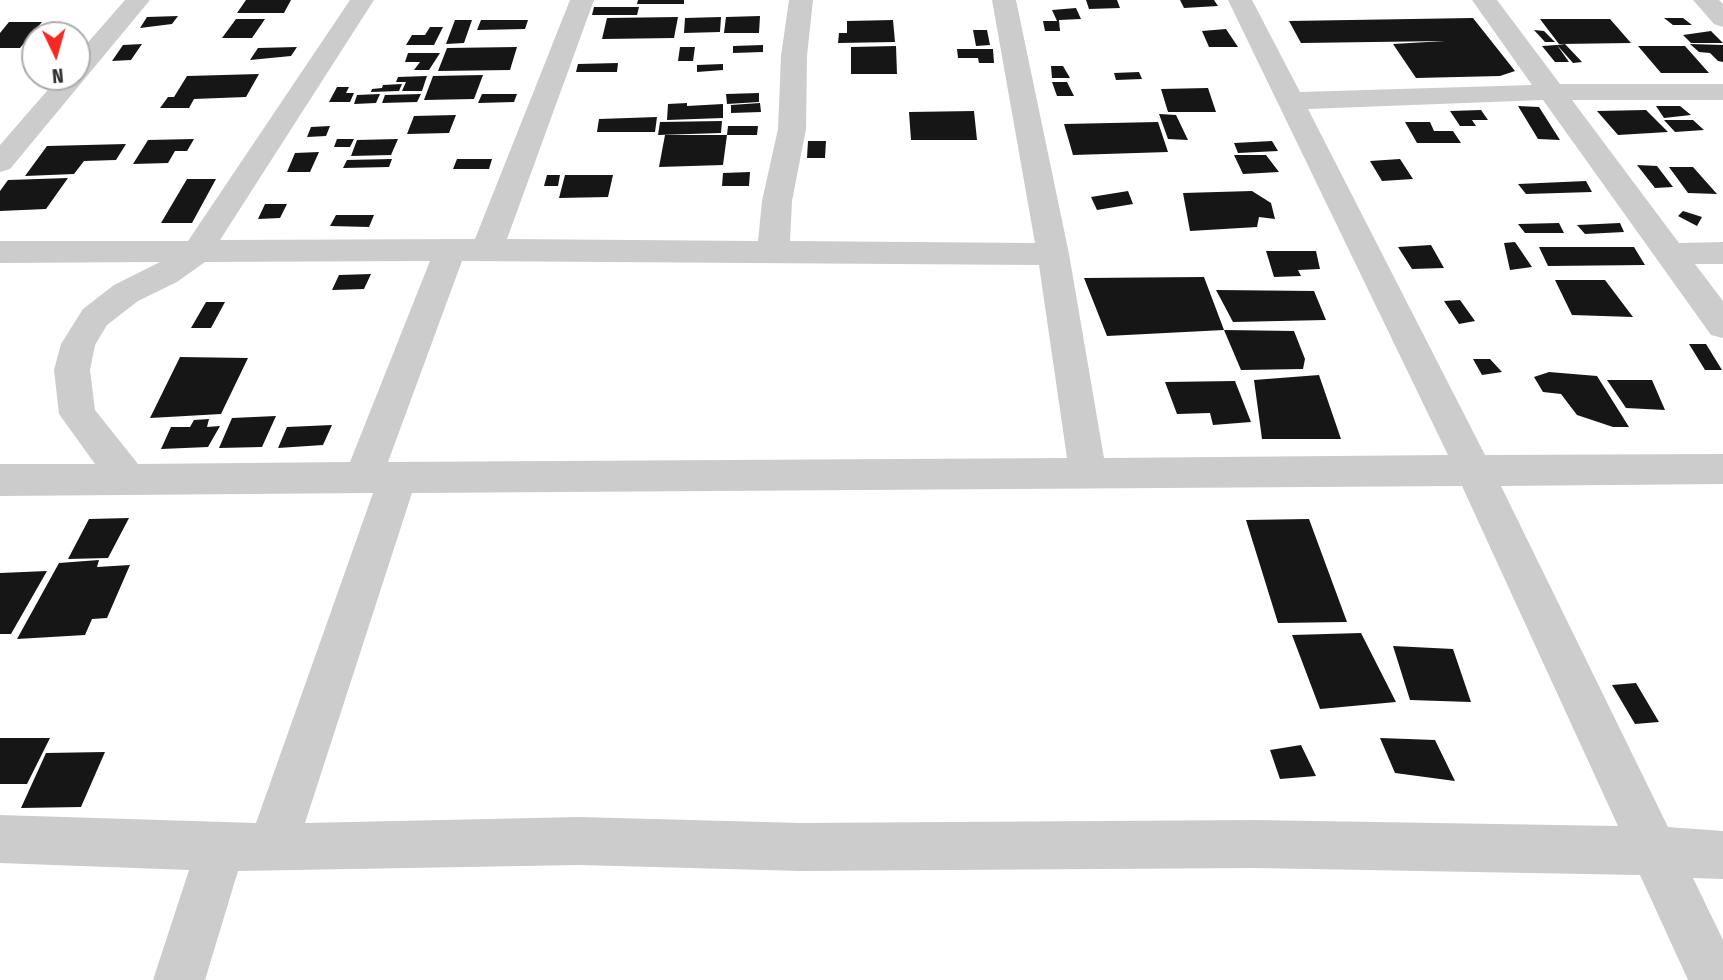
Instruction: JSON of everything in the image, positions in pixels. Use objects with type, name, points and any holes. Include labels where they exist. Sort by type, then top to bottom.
[{"type":"street","points":[[91,55],[138,0]]},
{"type":"street","points":[[128,479],[77,414],[72,370],[78,344],[95,317],[126,293],[166,274],[197,252],[362,0]]},
{"type":"street","points":[[487,250],[582,0]]},
{"type":"street","points":[[773,252],[777,201],[792,129],[794,56],[801,0]]},
{"type":"street","points":[[1004,0],[1053,254],[1088,474]]},
{"type":"street","points":[[1240,0],[1474,470],[1715,980]]},
{"type":"street","points":[[1484,0],[1723,326]]},
{"type":"street","points":[[1704,0],[1723,19]]},
{"type":"street","points":[[0,163],[61,91]]},
{"type":"street","points":[[1291,101],[1552,92],[1723,92]]},
{"type":"street","points":[[272,848],[450,250]]},
{"type":"street","points":[[0,252],[487,250],[1053,254]]},
{"type":"street","points":[[1670,254],[1723,253]]},
{"type":"street","points":[[0,481],[1723,469]]},
{"type":"street","points":[[0,838],[272,848],[579,841],[801,847],[1254,844],[1653,851],[1723,855]]},
{"type":"street","points":[[179,980],[221,846]]},
{"type":"building","points":[[246,0],[291,0],[284,13],[237,13]]},
{"type":"building","points":[[638,0],[684,0],[684,4],[637,4]]},
{"type":"building","points":[[1086,0],[1117,0],[1120,8],[1089,9]]},
{"type":"building","points":[[1180,0],[1214,0],[1218,6],[1184,8]]},
{"type":"building","points":[[594,7],[639,7],[637,15],[592,15]]},
{"type":"building","points":[[1076,8],[1081,19],[1059,20],[1060,31],[1045,31],[1043,21],[1057,21],[1052,10]]},
{"type":"building","points":[[178,16],[172,24],[140,28],[147,17]]},
{"type":"building","points":[[760,16],[759,33],[724,33],[726,17]]},
{"type":"building","points":[[678,17],[674,38],[602,39],[607,18]]},
{"type":"building","points":[[721,17],[720,32],[684,33],[685,18]]},
{"type":"building","points":[[1473,18],[1515,71],[1500,76],[1416,78],[1393,44],[1445,41],[1301,43],[1289,21]]},
{"type":"building","points":[[1664,18],[1683,18],[1692,25],[1673,25]]},
{"type":"building","points":[[236,19],[265,19],[252,38],[222,38]]},
{"type":"building","points":[[1540,19],[1610,19],[1631,43],[1559,44]]},
{"type":"building","points":[[455,20],[472,20],[464,43],[446,44]]},
{"type":"building","points":[[481,20],[528,20],[525,29],[477,30]]},
{"type":"building","points":[[893,20],[895,42],[838,43],[839,33],[847,33],[847,21]]},
{"type":"building","points":[[9,22],[21,22],[21,47],[0,48],[0,33]]},
{"type":"building","points":[[430,27],[443,27],[434,45],[406,45],[412,35],[425,35]]},
{"type":"building","points":[[1226,29],[1238,47],[1209,47],[1202,31]]},
{"type":"building","points":[[973,30],[987,30],[990,45],[976,46]]},
{"type":"building","points":[[1534,30],[1544,31],[1555,42],[1545,42]]},
{"type":"building","points":[[1711,31],[1723,43],[1691,43],[1683,35]]},
{"type":"building","points":[[142,44],[131,60],[112,61],[123,45]]},
{"type":"building","points":[[1565,44],[1582,62],[1573,63],[1557,45]]},
{"type":"building","points":[[1690,44],[1723,45],[1723,62],[1710,53],[1699,52]]},
{"type":"building","points":[[763,45],[763,52],[733,53],[733,46]]},
{"type":"building","points":[[1557,45],[1569,62],[1555,62],[1542,46]]},
{"type":"building","points":[[896,46],[897,74],[851,74],[851,47]]},
{"type":"building","points":[[1638,46],[1685,46],[1709,73],[1661,73]]},
{"type":"building","points":[[297,47],[291,56],[250,60],[258,48]]},
{"type":"building","points":[[517,47],[510,70],[438,71],[447,48]]},
{"type":"building","points":[[680,47],[695,47],[693,61],[678,61]]},
{"type":"building","points":[[957,49],[993,49],[994,63],[979,63],[978,58],[958,58]]},
{"type":"building","points":[[408,53],[440,53],[429,70],[414,70],[420,62],[405,62]]},
{"type":"building","points":[[618,63],[617,72],[576,72],[578,64]]},
{"type":"building","points":[[723,64],[723,70],[697,72],[697,65]]},
{"type":"building","points":[[1051,66],[1063,66],[1070,78],[1052,78]]},
{"type":"building","points":[[1139,72],[1142,79],[1116,80],[1114,73]]},
{"type":"building","points":[[259,74],[246,97],[194,99],[189,108],[160,108],[168,97],[174,97],[187,76]]},
{"type":"building","points":[[483,75],[474,99],[424,100],[433,76]]},
{"type":"building","points":[[427,76],[422,91],[402,91],[406,82],[396,82],[398,77]]},
{"type":"building","points":[[1052,82],[1067,82],[1074,96],[1057,96]]},
{"type":"building","points":[[402,84],[399,91],[371,92],[383,85]]},
{"type":"building","points":[[337,87],[349,87],[346,93],[354,93],[350,102],[329,102]]},
{"type":"building","points":[[1208,88],[1216,112],[1168,112],[1161,89]]},
{"type":"building","points":[[759,93],[759,102],[727,104],[726,94]]},
{"type":"building","points":[[380,94],[376,103],[354,104],[357,95]]},
{"type":"building","points":[[421,94],[417,102],[382,103],[385,95]]},
{"type":"building","points":[[482,94],[517,94],[514,102],[478,103]]},
{"type":"building","points":[[687,103],[687,106],[723,104],[723,118],[667,120],[668,104]]},
{"type":"building","points":[[760,103],[761,112],[731,113],[731,105]]},
{"type":"building","points":[[1518,106],[1539,107],[1560,140],[1538,139]]},
{"type":"building","points":[[1656,106],[1680,106],[1691,115],[1664,118]]},
{"type":"building","points":[[1481,110],[1488,120],[1472,120],[1476,126],[1460,126],[1450,111]]},
{"type":"building","points":[[1646,110],[1668,132],[1618,135],[1597,111]]},
{"type":"building","points":[[974,111],[977,140],[911,140],[909,112]]},
{"type":"building","points":[[1159,114],[1176,115],[1188,140],[1168,139]]},
{"type":"building","points":[[456,115],[449,133],[407,134],[414,116]]},
{"type":"building","points":[[657,117],[655,132],[597,132],[599,119]]},
{"type":"building","points":[[1664,120],[1693,120],[1704,130],[1675,132]]},
{"type":"building","points":[[722,121],[721,133],[658,135],[660,122]]},
{"type":"building","points":[[1158,122],[1168,152],[1073,155],[1064,124]]},
{"type":"building","points":[[1405,122],[1430,122],[1434,131],[1453,131],[1461,143],[1417,143]]},
{"type":"building","points":[[330,126],[326,136],[307,137],[311,127]]},
{"type":"building","points":[[728,126],[758,126],[757,135],[727,135]]},
{"type":"building","points":[[665,135],[727,135],[723,165],[659,167]]},
{"type":"building","points":[[194,139],[187,151],[175,151],[168,163],[133,164],[148,140]]},
{"type":"building","points":[[337,139],[354,139],[350,147],[334,147]]},
{"type":"building","points":[[398,139],[391,155],[351,156],[357,140]]},
{"type":"building","points":[[808,141],[826,141],[825,158],[807,158]]},
{"type":"building","points":[[1272,141],[1278,151],[1238,153],[1234,143]]},
{"type":"building","points":[[126,144],[116,160],[84,161],[74,174],[25,176],[47,146]]},
{"type":"building","points":[[319,152],[310,172],[287,172],[295,153]]},
{"type":"building","points":[[1234,155],[1266,155],[1279,172],[1243,174]]},
{"type":"building","points":[[392,159],[389,167],[343,168],[347,160]]},
{"type":"building","points":[[457,159],[492,159],[489,169],[453,169]]},
{"type":"building","points":[[1400,159],[1413,179],[1382,181],[1370,161]]},
{"type":"building","points":[[1637,165],[1657,166],[1673,187],[1655,188]]},
{"type":"building","points":[[1669,167],[1693,167],[1717,194],[1688,193]]},
{"type":"building","points":[[750,172],[749,186],[722,186],[723,173]]},
{"type":"building","points":[[547,175],[560,175],[558,186],[544,186]]},
{"type":"building","points":[[565,175],[613,175],[608,197],[559,198]]},
{"type":"building","points":[[68,178],[46,209],[0,211],[0,191],[8,180]]},
{"type":"building","points":[[187,179],[216,179],[192,223],[161,223]]},
{"type":"building","points":[[1586,181],[1592,192],[1526,194],[1518,184]]},
{"type":"building","points":[[1128,191],[1133,204],[1097,210],[1091,197]]},
{"type":"building","points":[[1252,191],[1271,203],[1275,219],[1259,217],[1257,227],[1190,231],[1183,193]]},
{"type":"building","points":[[265,204],[287,204],[280,218],[258,219]]},
{"type":"building","points":[[1683,211],[1702,217],[1697,226],[1678,216]]},
{"type":"building","points":[[336,215],[374,215],[369,227],[330,226]]},
{"type":"building","points":[[1559,223],[1564,233],[1525,233],[1518,224]]},
{"type":"building","points":[[1620,223],[1624,232],[1585,234],[1577,225]]},
{"type":"building","points":[[1515,242],[1532,267],[1510,270],[1504,243]]},
{"type":"building","points":[[1431,245],[1444,268],[1412,269],[1398,247]]},
{"type":"building","points":[[1539,247],[1634,247],[1645,265],[1548,266]]},
{"type":"building","points":[[1266,251],[1316,251],[1320,269],[1298,270],[1301,276],[1274,277]]},
{"type":"building","points":[[371,274],[364,289],[332,290],[339,275]]},
{"type":"building","points":[[1204,277],[1224,330],[1107,336],[1084,278]]},
{"type":"building","points":[[1555,280],[1605,280],[1633,317],[1572,315]]},
{"type":"building","points":[[1216,290],[1314,291],[1326,320],[1233,322]]},
{"type":"building","points":[[1460,300],[1475,321],[1459,324],[1444,301]]},
{"type":"building","points":[[206,302],[225,302],[211,328],[191,328]]},
{"type":"building","points":[[1224,330],[1294,331],[1305,359],[1303,369],[1241,370]]},
{"type":"building","points":[[1689,344],[1706,344],[1722,370],[1705,370]]},
{"type":"building","points":[[180,357],[248,358],[221,414],[150,418]]},
{"type":"building","points":[[1473,359],[1490,359],[1502,372],[1482,375]]},
{"type":"building","points":[[1549,372],[1597,376],[1629,427],[1613,427],[1577,415],[1561,394],[1543,392],[1534,377]]},
{"type":"building","points":[[1319,375],[1341,439],[1262,439],[1254,380]]},
{"type":"building","points":[[1607,380],[1652,380],[1665,410],[1626,408]]},
{"type":"building","points":[[1235,381],[1251,422],[1213,425],[1210,413],[1177,414],[1165,382]]},
{"type":"building","points":[[276,416],[262,447],[219,448],[232,418]]},
{"type":"building","points":[[209,419],[207,427],[220,426],[208,447],[161,449],[171,427],[190,427],[194,420]]},
{"type":"building","points":[[332,425],[323,445],[278,448],[287,427]]},
{"type":"building","points":[[129,518],[108,558],[68,559],[89,519]]},
{"type":"building","points":[[1309,519],[1347,622],[1278,623],[1246,520]]},
{"type":"building","points":[[99,560],[97,567],[130,565],[107,618],[92,619],[85,635],[17,639],[59,563]]},
{"type":"building","points":[[47,571],[11,634],[0,634],[0,573]]},
{"type":"building","points":[[1361,633],[1396,702],[1320,709],[1292,635]]},
{"type":"building","points":[[1393,646],[1453,649],[1471,702],[1410,700]]},
{"type":"building","points":[[1636,683],[1659,722],[1635,724],[1612,685]]},
{"type":"building","points":[[0,738],[50,738],[27,784],[0,784]]},
{"type":"building","points":[[1380,738],[1435,740],[1455,781],[1395,773]]},
{"type":"building","points":[[1301,745],[1316,776],[1280,779],[1270,750]]},
{"type":"building","points":[[105,752],[81,807],[21,808],[46,753]]}]
